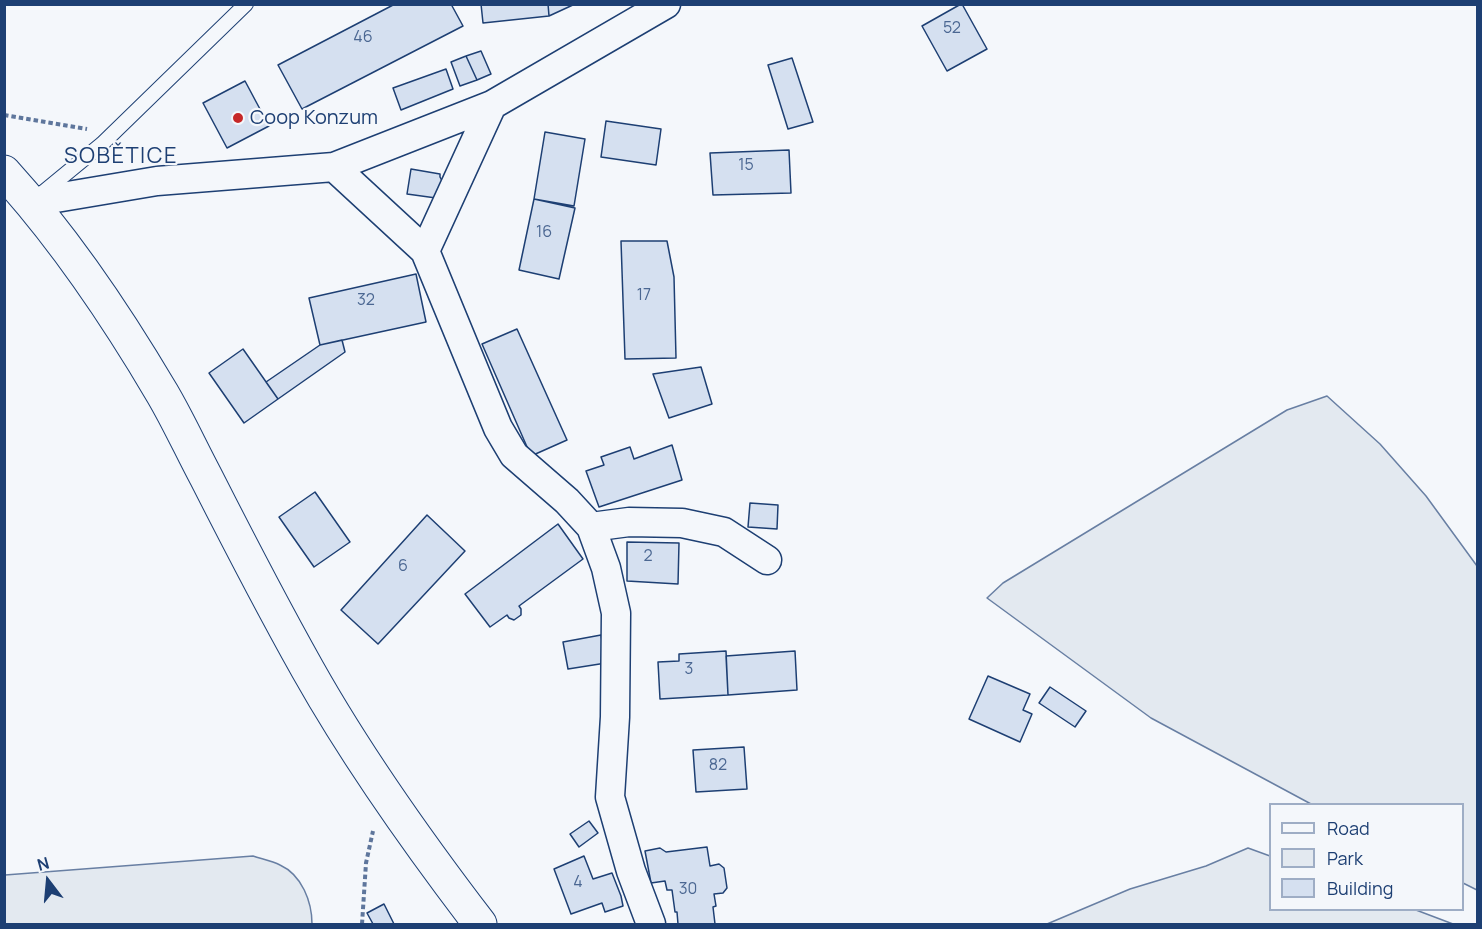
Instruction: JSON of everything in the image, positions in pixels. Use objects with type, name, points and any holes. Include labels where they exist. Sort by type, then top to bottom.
[{"type":"main road","points":[[4,172],[32,202],[95,286],[163,394],[309,671],[364,762],[435,865],[480,924]]},
{"type":"street","points":[[32,202],[157,181],[334,167],[492,105],[666,4]]},
{"type":"street","points":[[425,251],[492,105]]},
{"type":"street","points":[[334,167],[425,251],[498,428],[514,456],[567,501],[591,527],[606,568],[616,613],[615,717],[610,797],[631,871],[651,924]]},
{"type":"street","points":[[591,527],[629,522],[682,523],[724,532],[767,560]]},
{"type":"lane","points":[[32,202],[102,144],[246,4]]},
{"type":"path","points":[[4,115],[113,133]]},
{"type":"path","points":[[362,924],[366,863],[374,825]]},
{"type":"green space","points":[[1327,396],[1380,444],[1426,496],[1477,566],[1477,890],[1464,884],[1464,803],[1309,803],[1151,718],[987,598],[1003,583],[1287,410]]},
{"type":"green space","points":[[1248,848],[1269,856],[1269,911],[1419,911],[1453,924],[1047,924],[1130,889],[1206,866]]},
{"type":"green space","points":[[253,856],[280,865],[294,875],[308,898],[312,924],[5,924],[5,875]]},
{"type":"building","points":[[395,4],[451,4],[463,26],[302,109],[278,65]]},
{"type":"building","points":[[481,4],[548,4],[549,16],[483,23]]},
{"type":"building","points":[[548,4],[575,4],[549,16]]},
{"type":"building","points":[[961,4],[987,49],[947,71],[922,26]]},
{"type":"building","points":[[481,51],[491,74],[477,80],[466,56]]},
{"type":"building","points":[[466,56],[477,80],[460,86],[451,62]]},
{"type":"building","points":[[792,58],[813,122],[788,129],[768,65]]},
{"type":"building","points":[[446,69],[453,89],[401,110],[393,88]]},
{"type":"building","points":[[245,81],[269,126],[227,148],[203,103]]},
{"type":"building","points":[[606,121],[661,129],[656,165],[601,157]]},
{"type":"building","points":[[545,132],[585,139],[574,206],[534,199]]},
{"type":"building","points":[[789,150],[791,193],[713,195],[710,153]]},
{"type":"building","points":[[411,169],[440,174],[446,188],[436,198],[407,194]]},
{"type":"building","points":[[534,199],[575,208],[559,279],[519,270]]},
{"type":"building","points":[[621,241],[667,241],[674,277],[676,358],[625,359]]},
{"type":"building","points":[[416,274],[426,322],[320,345],[309,298]]},
{"type":"building","points":[[517,329],[567,440],[531,456],[482,344]]},
{"type":"building","points":[[342,340],[345,352],[278,399],[266,382],[320,345]]},
{"type":"building","points":[[243,349],[278,399],[244,423],[209,373]]},
{"type":"building","points":[[701,367],[712,404],[669,418],[653,374]]},
{"type":"building","points":[[672,445],[682,480],[599,507],[586,471],[604,465],[601,457],[630,447],[634,459]]},
{"type":"building","points":[[315,492],[350,542],[314,567],[279,517]]},
{"type":"building","points":[[750,503],[778,505],[777,529],[748,527]]},
{"type":"building","points":[[427,515],[465,551],[378,644],[341,610]]},
{"type":"building","points":[[558,524],[583,559],[519,606],[521,615],[514,620],[507,615],[490,627],[465,594]]},
{"type":"building","points":[[627,542],[679,543],[678,584],[627,581]]},
{"type":"building","points":[[601,635],[606,663],[568,669],[563,642]]},
{"type":"building","points":[[726,651],[728,695],[660,699],[658,662],[679,661],[679,654]]},
{"type":"building","points":[[795,651],[797,690],[728,695],[726,656]]},
{"type":"building","points":[[988,676],[1030,694],[1023,710],[1032,714],[1020,742],[969,719]]},
{"type":"building","points":[[1050,687],[1086,711],[1075,727],[1039,703]]},
{"type":"building","points":[[744,747],[747,789],[696,792],[693,750]]},
{"type":"building","points":[[589,821],[598,833],[579,847],[570,834]]},
{"type":"building","points":[[707,847],[710,866],[719,864],[724,868],[727,888],[723,893],[714,894],[715,924],[678,924],[672,890],[667,890],[665,881],[651,883],[645,851],[660,848],[666,852]]},
{"type":"building","points":[[584,856],[593,879],[612,873],[623,906],[605,912],[602,903],[571,914],[554,869]]},
{"type":"building","points":[[384,904],[394,924],[373,924],[367,913]]},
{"type":"place","name":"Coop Konzum","points":[[238,118]]},
{"type":"district","name":"SOBĚTICE","points":[[121,157]]}]
